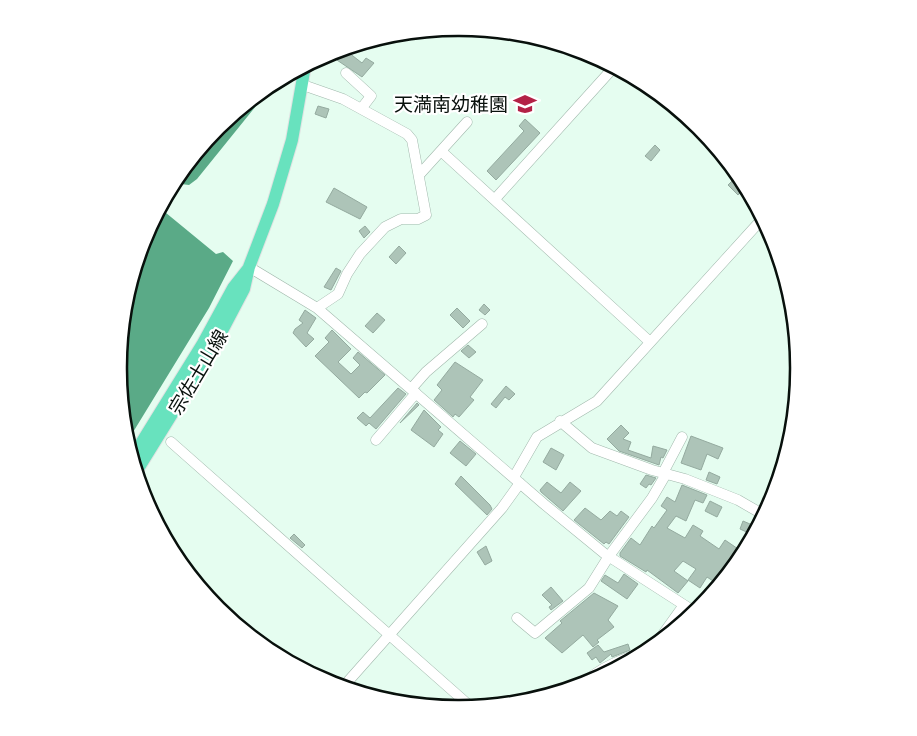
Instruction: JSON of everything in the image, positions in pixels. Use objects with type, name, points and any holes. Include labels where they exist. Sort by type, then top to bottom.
[{"type":"main road","name":"宗佐土山線","points":[[141,464],[214,346],[244,290],[249,267],[273,204],[292,140],[304,75]]},
{"type":"main road","name":"宗佐土山線","points":[[137,450],[202,345],[233,288],[249,267]]},
{"type":"street","points":[[495,199],[609,72]]},
{"type":"street","points":[[346,73],[371,96],[361,109]]},
{"type":"street","points":[[303,85],[342,99],[407,134],[412,140],[426,215],[418,219],[401,219],[386,227],[360,254],[347,274],[338,294],[317,308]]},
{"type":"street","points":[[419,175],[467,122]]},
{"type":"street","points":[[441,151],[650,342]]},
{"type":"street","points":[[349,681],[502,508],[537,437],[560,421],[597,401],[757,224]]},
{"type":"street","points":[[249,267],[262,277],[317,308],[517,480],[609,556],[688,607]]},
{"type":"street","points":[[376,440],[426,372],[482,324]]},
{"type":"street","points":[[560,421],[592,448],[685,479],[738,500],[758,511]]},
{"type":"street","points":[[517,618],[535,633],[589,588],[609,556],[647,505],[682,438]]},
{"type":"street","points":[[171,442],[463,700]]},
{"type":"street","points":[[673,620],[684,605]]},
{"type":"shaded area","points":[[256,106],[197,179],[189,185],[183,184],[209,149],[224,133]]},
{"type":"shaded area","points":[[165,212],[216,254],[223,252],[233,261],[209,308],[133,432],[127,390],[127,346],[133,303],[144,261]]},
{"type":"building","points":[[351,54],[362,63],[366,58],[374,63],[362,77],[337,60]]},
{"type":"building","points":[[318,106],[329,109],[326,118],[315,114]]},
{"type":"building","points":[[525,119],[540,133],[496,180],[487,171],[524,131],[519,126]]},
{"type":"building","points":[[655,145],[660,150],[651,161],[645,156]]},
{"type":"building","points":[[732,181],[740,193],[738,195],[728,185]]},
{"type":"building","points":[[334,188],[367,207],[360,219],[326,202]]},
{"type":"building","points":[[365,226],[370,232],[364,238],[359,231]]},
{"type":"building","points":[[399,246],[406,253],[396,264],[389,257]]},
{"type":"building","points":[[336,268],[341,271],[331,290],[324,287]]},
{"type":"building","points":[[484,304],[490,310],[485,315],[479,310]]},
{"type":"building","points":[[457,308],[470,321],[463,328],[450,315]]},
{"type":"building","points":[[305,310],[316,318],[307,333],[314,339],[306,347],[293,333],[303,323],[299,320]]},
{"type":"building","points":[[377,313],[385,320],[373,333],[365,326]]},
{"type":"building","points":[[332,330],[351,349],[338,362],[351,374],[360,365],[353,358],[358,352],[385,375],[367,393],[365,392],[359,398],[315,356],[329,342],[325,338]]},
{"type":"building","points":[[468,345],[476,352],[469,358],[461,351]]},
{"type":"building","points":[[455,362],[483,380],[470,397],[474,400],[459,417],[455,414],[453,417],[434,400],[442,390],[437,385]]},
{"type":"building","points":[[506,386],[515,394],[509,400],[505,397],[496,408],[491,404]]},
{"type":"building","points":[[398,388],[406,394],[376,429],[369,423],[366,426],[357,418],[363,412],[370,418]]},
{"type":"building","points":[[417,403],[419,405],[400,423]]},
{"type":"building","points":[[424,410],[441,427],[438,430],[443,434],[434,447],[411,430]]},
{"type":"building","points":[[621,425],[629,433],[623,439],[631,442],[628,450],[651,458],[653,446],[667,450],[663,458],[661,457],[659,465],[619,451],[607,439]]},
{"type":"building","points":[[691,436],[723,448],[718,459],[707,454],[701,470],[681,463]]},
{"type":"building","points":[[460,441],[476,454],[466,466],[450,453]]},
{"type":"building","points":[[551,448],[564,455],[556,470],[543,462]]},
{"type":"building","points":[[709,472],[720,477],[717,484],[706,480]]},
{"type":"building","points":[[646,475],[656,478],[646,488],[640,484]]},
{"type":"building","points":[[461,476],[490,505],[492,509],[487,515],[455,484]]},
{"type":"building","points":[[547,482],[561,493],[570,482],[581,491],[563,511],[541,492],[540,490]]},
{"type":"building","points":[[682,485],[707,495],[703,503],[695,500],[686,521],[676,516],[667,528],[685,538],[693,525],[703,531],[700,536],[719,549],[725,540],[737,548],[713,581],[707,577],[700,588],[688,580],[696,569],[683,561],[674,571],[688,581],[678,593],[647,570],[646,572],[620,556],[620,553],[631,538],[640,545],[652,526],[654,528],[667,510],[661,506],[667,497],[675,502]]},
{"type":"building","points":[[710,501],[722,507],[717,517],[705,511]]},
{"type":"building","points":[[585,508],[601,520],[610,511],[617,516],[621,511],[629,517],[609,544],[606,542],[604,544],[574,520]]},
{"type":"building","points":[[743,521],[751,524],[747,532],[740,529]]},
{"type":"building","points":[[294,534],[305,545],[302,548],[290,538]]},
{"type":"building","points":[[486,546],[492,561],[485,565],[477,552]]},
{"type":"building","points":[[624,574],[638,584],[627,599],[601,581],[605,575],[618,583]]},
{"type":"building","points":[[551,587],[563,601],[551,610],[549,607],[552,605],[542,595]]},
{"type":"building","points":[[594,593],[618,606],[608,620],[614,627],[597,640],[599,642],[593,647],[583,635],[562,653],[545,638],[562,623],[560,621]]},
{"type":"building","points":[[628,644],[630,650],[612,657],[611,654],[600,663],[596,657],[592,660],[587,653],[598,645],[604,652]]},
{"type":"place","name":"天満南幼稚園","points":[[525,104]]}]
